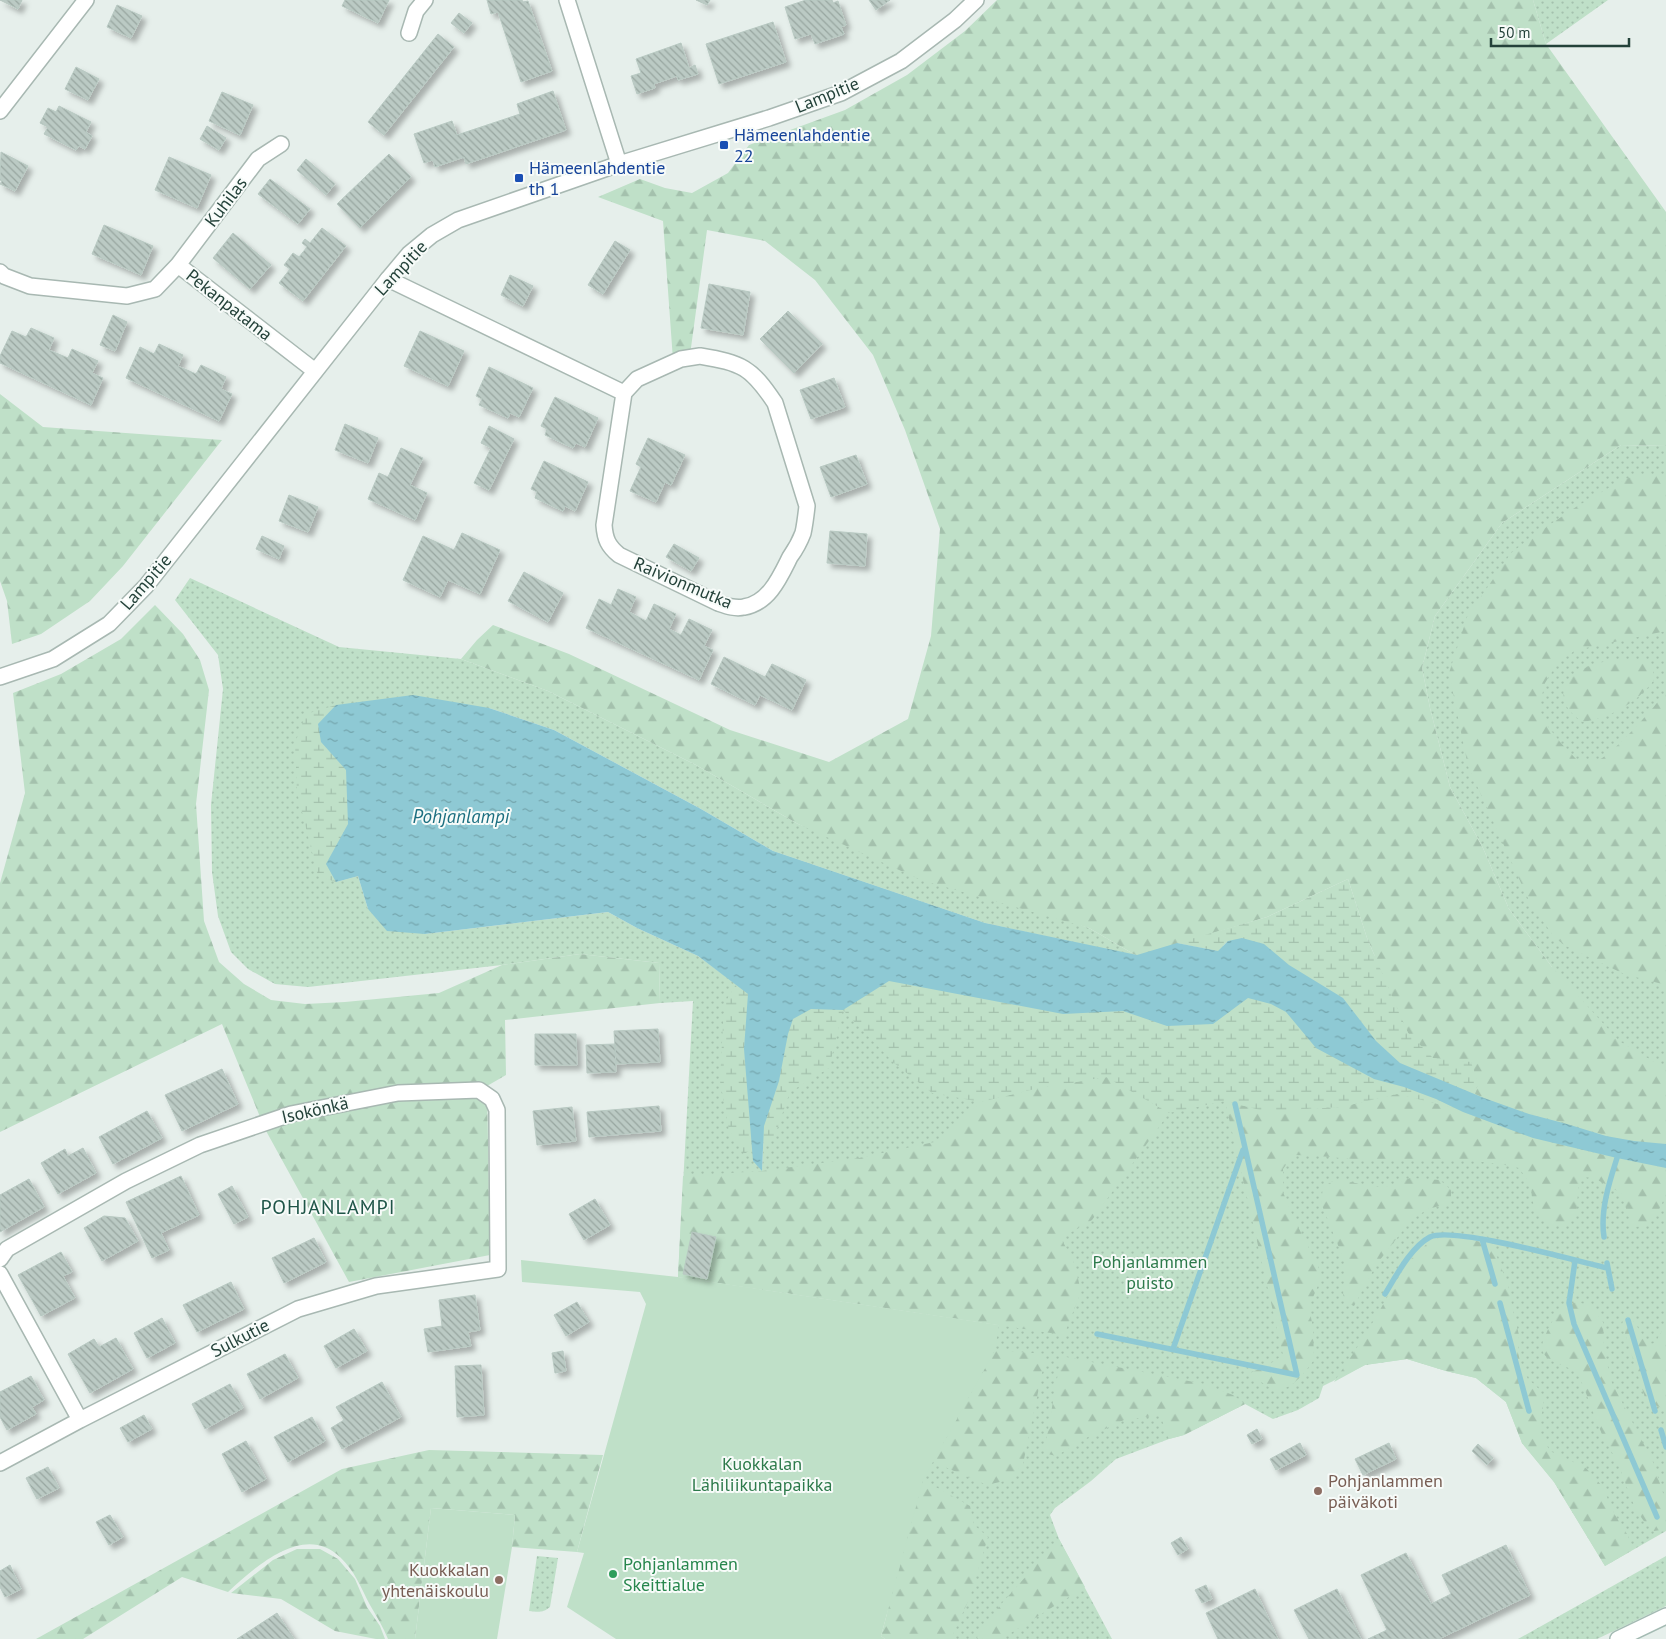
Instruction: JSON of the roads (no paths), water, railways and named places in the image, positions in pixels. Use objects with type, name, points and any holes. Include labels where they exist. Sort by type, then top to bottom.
[{"type":"street","points":[[0,111],[86,0]]},
{"type":"street","points":[[409,33],[416,11],[425,0]]},
{"type":"street","points":[[567,0],[620,164]]},
{"type":"street","name":"Lampitie","points":[[0,676],[54,659],[109,624],[146,586],[388,279],[409,254],[432,235],[458,220],[620,164],[769,118],[841,93],[900,61],[955,20],[976,0]]},
{"type":"street","name":"Kuhilas","points":[[178,265],[258,159],[281,144]]},
{"type":"street","name":"Pekanpatama","points":[[0,272],[4,276],[30,286],[127,296],[155,289],[178,265],[315,370]]},
{"type":"street","points":[[388,279],[624,393]]},
{"type":"street","name":"Raivionmutka","points":[[700,356],[739,365],[752,374],[774,403],[805,498],[807,506],[806,521],[802,536],[778,580],[768,594],[756,603],[745,607],[733,608],[718,603],[619,555],[610,548],[605,536],[604,525],[624,393],[637,379],[681,359],[700,356]]},
{"type":"street","name":"Isokönkä","points":[[0,1259],[7,1249],[126,1181],[200,1145],[291,1114],[398,1093],[479,1090],[492,1099],[497,1110],[498,1268]]},
{"type":"street","name":"Sulkutie","points":[[0,1463],[298,1309],[376,1286],[498,1268]]},
{"type":"street","points":[[0,1274],[80,1420]]},
{"type":"street","points":[[1618,1639],[1666,1616]]},
{"type":"water","name":"Pohjanlampi","points":[[413,695],[489,708],[554,730],[701,809],[773,851],[985,923],[1137,955],[1177,943],[1218,951],[1228,941],[1242,938],[1264,944],[1289,965],[1343,998],[1376,1041],[1400,1063],[1484,1098],[1529,1114],[1606,1136],[1666,1144],[1666,1168],[1533,1138],[1463,1112],[1404,1087],[1374,1079],[1316,1048],[1286,1012],[1271,1004],[1248,998],[1213,1024],[1167,1026],[1123,1011],[1063,1014],[889,981],[843,1010],[811,1009],[793,1019],[788,1034],[779,1081],[764,1126],[762,1171],[753,1161],[744,1049],[748,994],[698,956],[637,928],[608,912],[425,934],[387,931],[368,909],[358,876],[336,882],[326,864],[348,824],[346,770],[321,742],[318,724],[336,705]]},
{"type":"waterway","points":[[1097,1334],[1297,1375],[1235,1104]]},
{"type":"waterway","points":[[1173,1349],[1243,1150]]},
{"type":"waterway","points":[[1604,1237],[1604,1207],[1617,1158]]},
{"type":"waterway","points":[[1385,1294],[1404,1262],[1416,1248],[1430,1237],[1443,1235],[1488,1240],[1607,1268]]},
{"type":"waterway","points":[[1482,1239],[1495,1284]]},
{"type":"waterway","points":[[1575,1261],[1569,1303],[1574,1324],[1657,1517]]},
{"type":"waterway","points":[[1607,1263],[1612,1289]]},
{"type":"waterway","points":[[1500,1303],[1529,1411]]},
{"type":"waterway","points":[[1628,1320],[1655,1411]]},
{"type":"waterway","points":[[1661,1430],[1666,1447]]},
{"type":"place","name":"Hämeenlahdentie 22","points":[[724,145]]},
{"type":"place","name":"Hämeenlahdentie th 1","points":[[519,178]]},
{"type":"place","name":"Pohjanlammen päiväkoti","points":[[1318,1491]]},
{"type":"place","name":"Pohjanlammen Skeittialue","points":[[613,1574]]},
{"type":"place","name":"Kuokkalan yhtenäiskoulu","points":[[499,1580]]},
{"type":"district","name":"POHJANLAMPI","points":[[328,1207]]},
{"type":"park label","name":"Pohjanlammen puisto","points":[[1150,1272]]},
{"type":"park label","name":"Kuokkalan Lähiliikuntapaikka","points":[[762,1474]]}]
